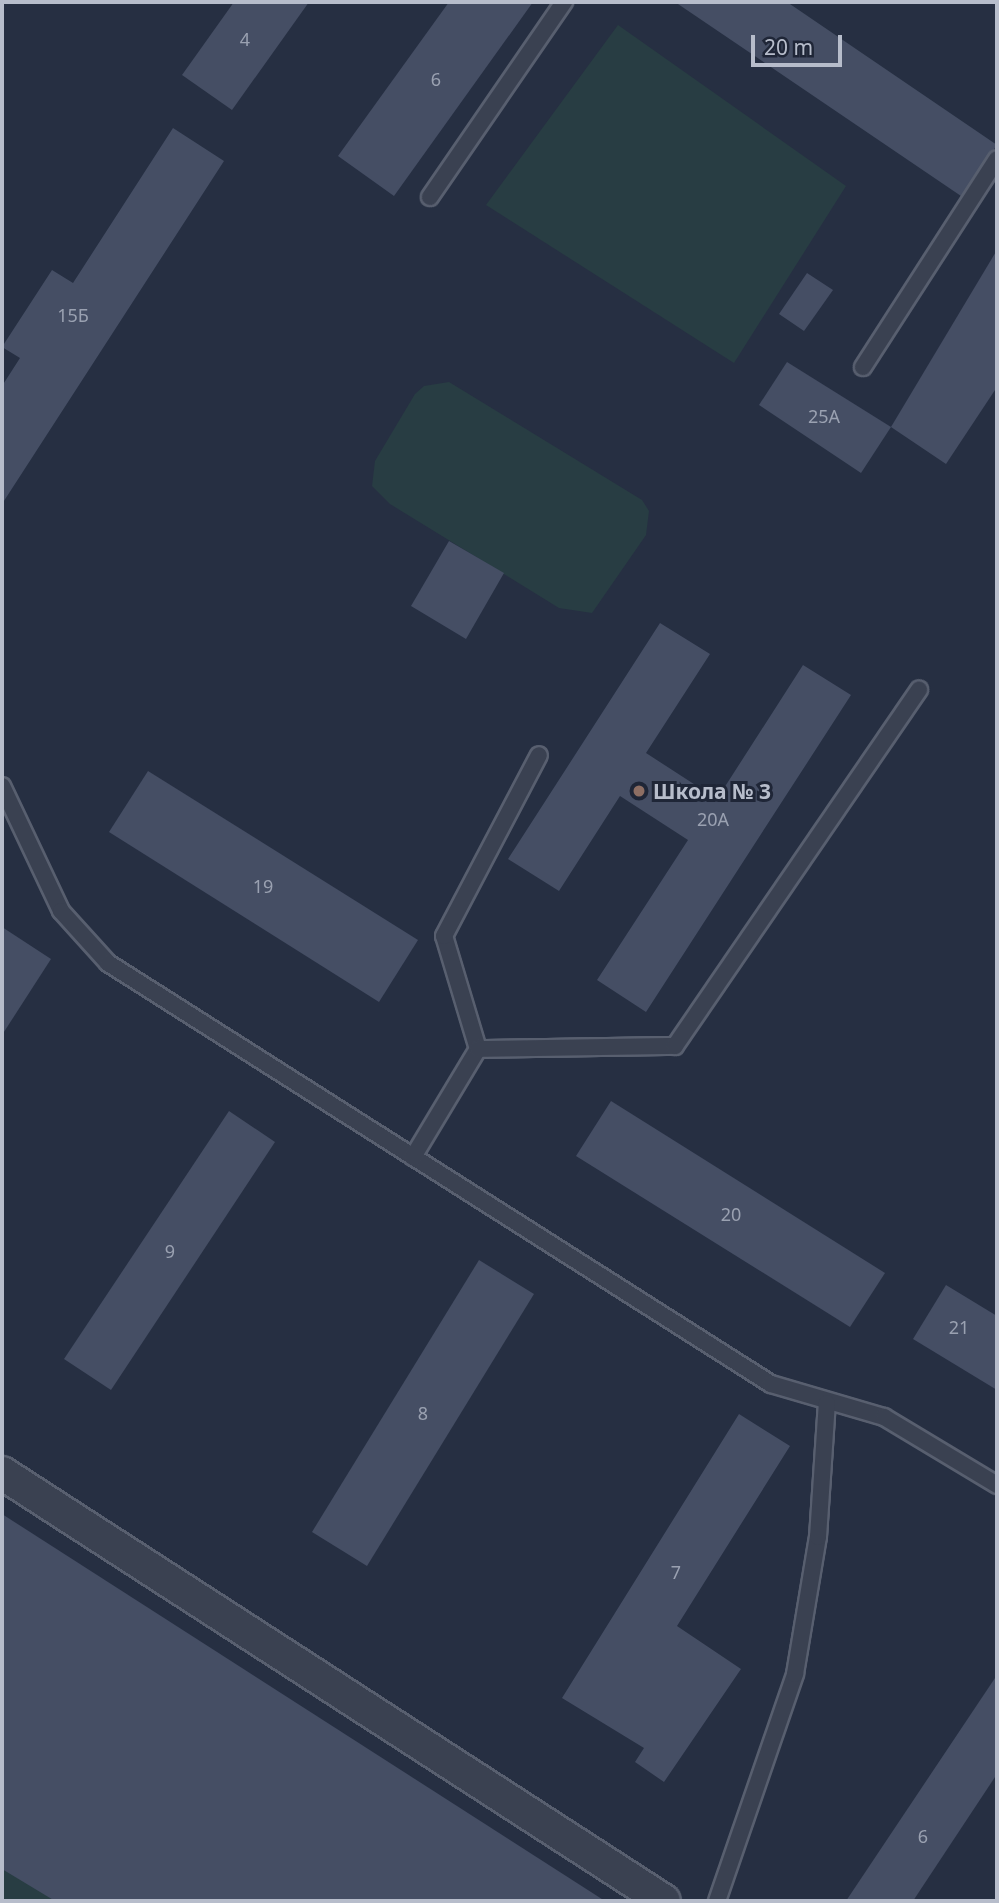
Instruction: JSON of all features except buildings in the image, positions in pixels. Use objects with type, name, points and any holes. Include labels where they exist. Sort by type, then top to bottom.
[{"type":"street","points":[[2,1474],[664,1901]]},
{"type":"lane","points":[[430,197],[564,2]]},
{"type":"lane","points":[[863,367],[997,159]]},
{"type":"lane","points":[[478,1049],[675,1046],[919,689]]},
{"type":"lane","points":[[413,1157],[478,1049],[444,936],[538,755]]},
{"type":"lane","points":[[2,786],[61,911],[108,963],[771,1384],[884,1418],[997,1485]]},
{"type":"lane","points":[[717,1901],[795,1674],[818,1537],[827,1403]]},
{"type":"green space","points":[[618,25],[846,186],[734,363],[486,205]]},
{"type":"green space","points":[[449,382],[642,500],[649,511],[646,535],[592,613],[559,608],[390,504],[372,486],[375,461],[415,394],[424,386]]},
{"type":"green space","points":[[2,1864],[55,1901],[2,1901]]},
{"type":"place","name":"Школа № 3","points":[[639,791]]}]
